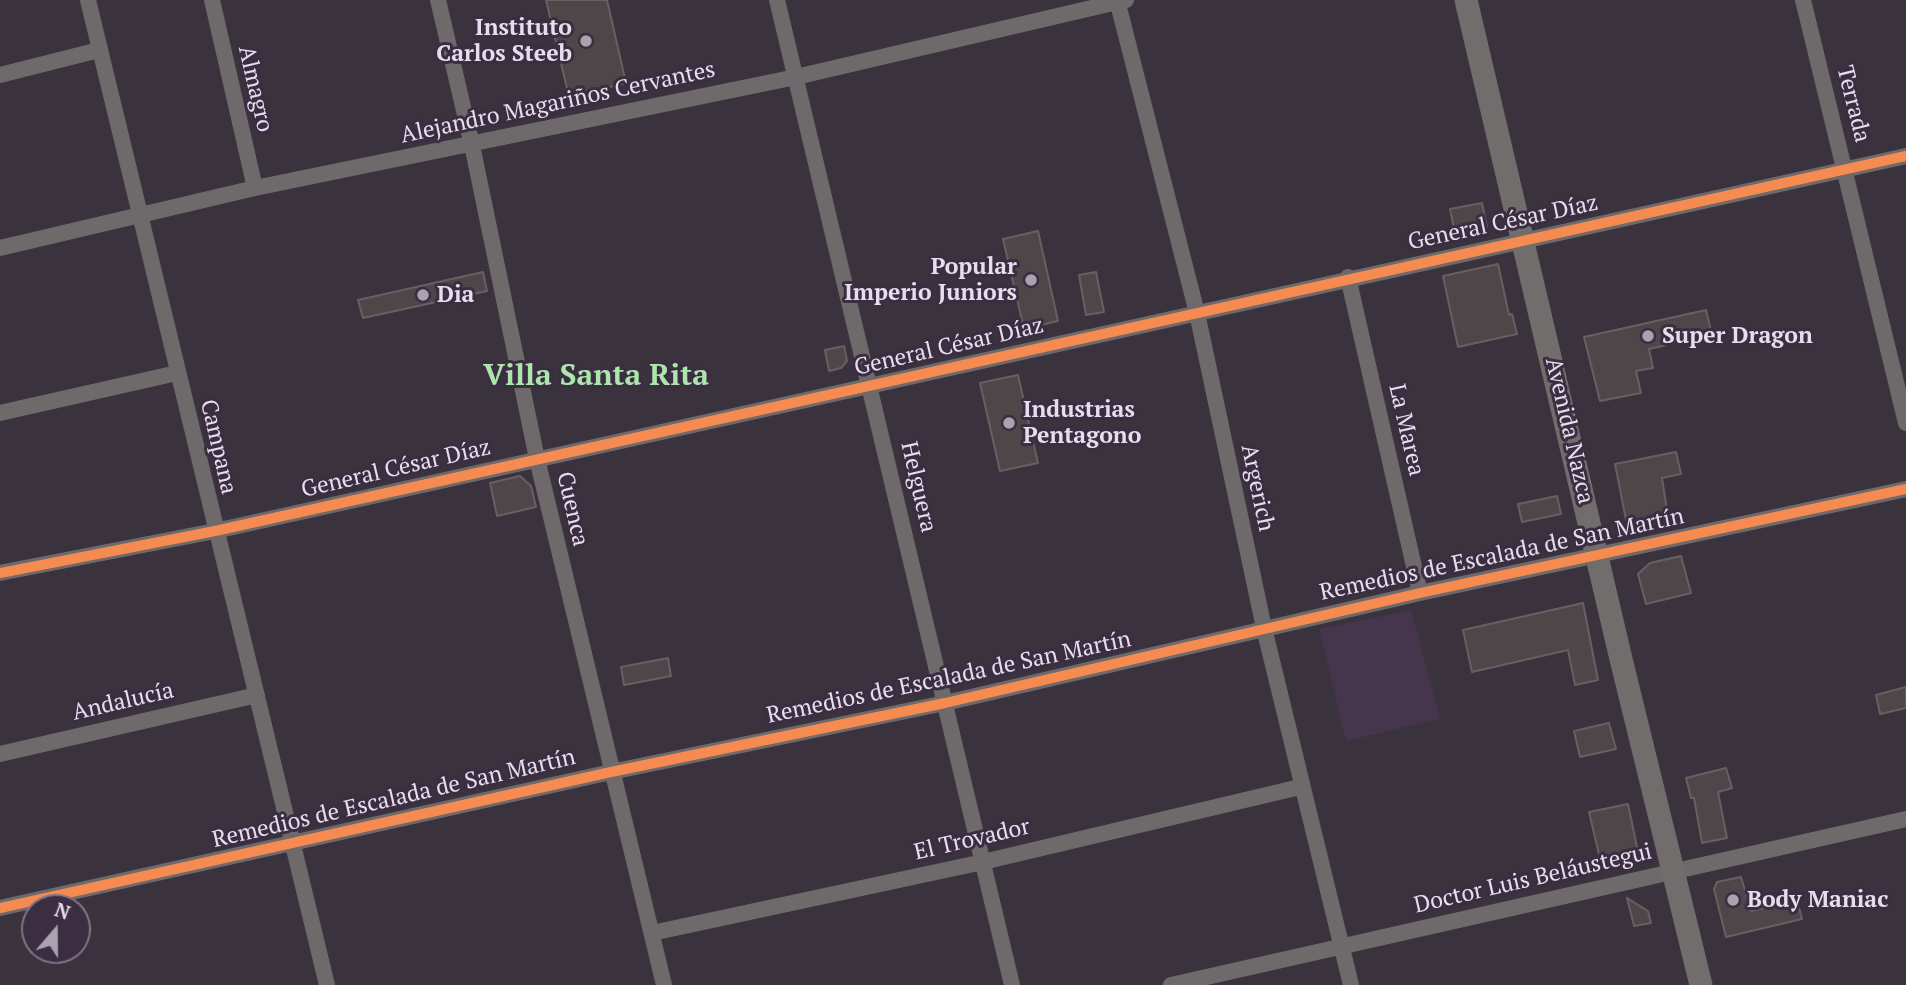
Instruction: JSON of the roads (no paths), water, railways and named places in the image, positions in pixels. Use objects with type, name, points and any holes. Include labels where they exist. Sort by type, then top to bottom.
[{"type":"main road","name":"Avenida Nazca","points":[[1466,0],[1702,985]]},
{"type":"street","name":"Campana","points":[[88,0],[327,985]]},
{"type":"street","name":"Almagro","points":[[212,0],[255,188]]},
{"type":"street","name":"Cuenca","points":[[438,0],[472,145],[537,459],[664,985]]},
{"type":"street","name":"Helguera","points":[[777,0],[1012,985]]},
{"type":"street","name":"Terrada","points":[[1803,0],[1847,169],[1906,423]]},
{"type":"street","name":"Alejandro Magariños Cervantes","points":[[0,248],[140,218],[255,188],[796,77],[1120,1]]},
{"type":"street","name":"Argerich","points":[[1120,1],[1196,313],[1300,787],[1351,985]]},
{"type":"street","points":[[0,75],[99,50]]},
{"type":"street","name":"General César Díaz","points":[[0,573],[215,531],[871,387],[1348,277],[1524,241],[1906,156]]},
{"type":"street","name":"La Marea","points":[[1348,277],[1420,593]]},
{"type":"street","points":[[0,413],[177,373]]},
{"type":"street","name":"Remedios de Escalada de San Martín","points":[[0,908],[611,772],[946,703],[1420,593],[1906,489]]},
{"type":"street","name":"Andalucía","points":[[0,754],[257,695]]},
{"type":"street","name":"El Trovador","points":[[652,933],[983,862],[1300,787]]},
{"type":"street","name":"Doctor Luis Beláustegui","points":[[1171,985],[1906,819]]},
{"type":"place","name":"Instituto Carlos Steeb","points":[[586,41]]},
{"type":"place","name":"Popular Imperio Juniors","points":[[1031,280]]},
{"type":"place","name":"Dia","points":[[423,295]]},
{"type":"place","name":"Super Dragon","points":[[1648,336]]},
{"type":"place","name":"Industrias Pentagono","points":[[1009,423]]},
{"type":"place","name":"Body Maniac","points":[[1733,900]]},
{"type":"district","name":"Villa Santa Rita","points":[[596,376]]}]
